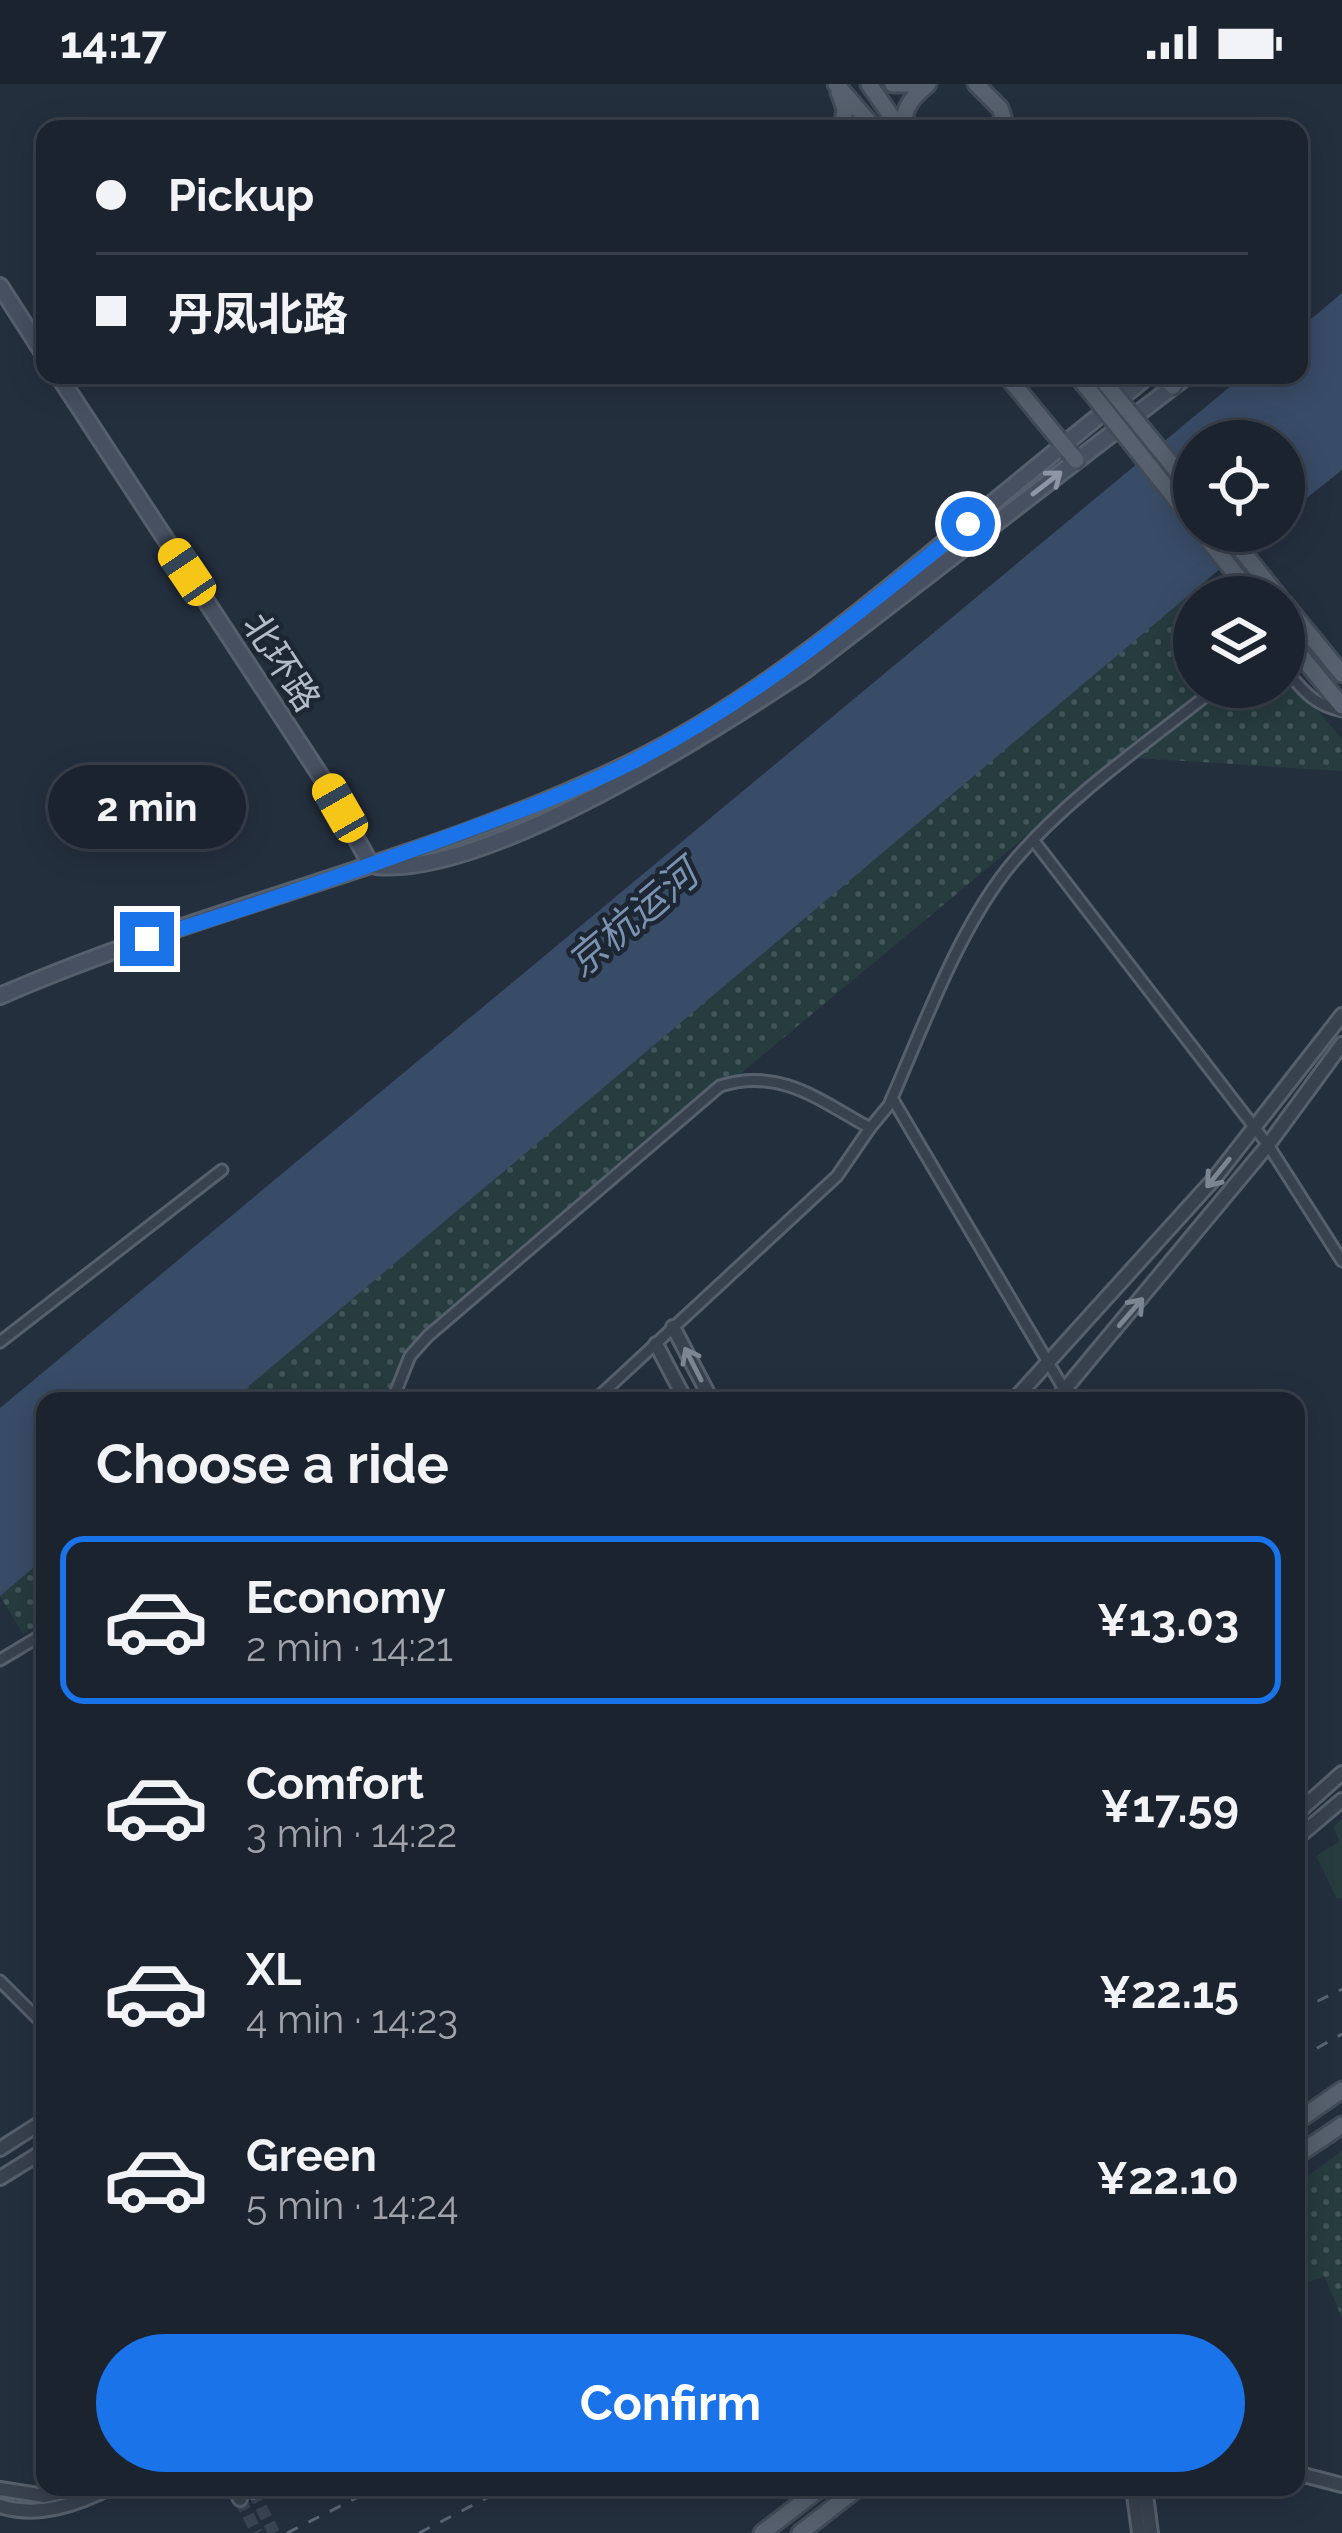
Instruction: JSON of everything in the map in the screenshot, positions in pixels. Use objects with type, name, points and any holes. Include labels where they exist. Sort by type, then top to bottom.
[{"type":"main road","points":[[836,84],[845,109],[843,120]]},
{"type":"main road","points":[[836,84],[867,120]]},
{"type":"main road","points":[[869,84],[896,120]]},
{"type":"main road","points":[[893,84],[910,84]]},
{"type":"main road","points":[[903,120],[910,100],[928,84]]},
{"type":"main road","points":[[976,84],[1000,109],[1004,120]]},
{"type":"main road","points":[[0,286],[36,342]]},
{"type":"main road","name":"北环路","points":[[64,384],[326,784],[371,866]]},
{"type":"main road","points":[[1013,384],[1076,460]]},
{"type":"main road","points":[[1097,384],[1173,492]]},
{"type":"main road","points":[[1098,384],[1173,468]]},
{"type":"main road","points":[[0,996],[147,939],[371,866],[614,770],[709,717],[840,628],[1137,384]]},
{"type":"main road","points":[[371,866],[404,868],[487,843],[656,764],[804,671],[1076,460],[1165,384]]},
{"type":"main road","points":[[1218,552],[1237,576]]},
{"type":"main road","points":[[1243,552],[1263,576]]},
{"type":"main road","points":[[1305,628],[1337,668]]},
{"type":"main road","points":[[1305,660],[1342,709]]},
{"type":"main road","points":[[1305,2116],[1342,2090]]},
{"type":"main road","points":[[1305,2150],[1342,2125]]},
{"type":"main road","points":[[762,2533],[810,2496]]},
{"type":"main road","points":[[800,2533],[847,2496]]},
{"type":"street","points":[[1305,694],[1323,707],[1342,709]]},
{"type":"street","points":[[604,1392],[826,1186],[892,1098],[971,925],[1014,861],[1059,815],[1191,708]]},
{"type":"street","points":[[1034,841],[1268,1145],[1342,1261]]},
{"type":"street","points":[[1020,1392],[1214,1179],[1342,1015]]},
{"type":"street","points":[[1067,1392],[1268,1145],[1342,1044]]},
{"type":"street","points":[[396,1392],[410,1356],[428,1336],[720,1086],[761,1078],[782,1082],[870,1128]]},
{"type":"street","points":[[892,1098],[1048,1362],[1061,1392]]},
{"type":"street","points":[[0,1342],[222,1170]]},
{"type":"street","points":[[674,1327],[707,1392]]},
{"type":"street","points":[[656,1344],[681,1392]]},
{"type":"street","points":[[0,1660],[36,1638]]},
{"type":"street","points":[[1305,1805],[1342,1773]]},
{"type":"street","points":[[1305,1831],[1342,1800]]},
{"type":"street","points":[[1305,1821],[1310,1827]]},
{"type":"street","points":[[0,1981],[36,2017]]},
{"type":"street","points":[[0,2149],[36,2126]]},
{"type":"street","points":[[0,2178],[36,2156]]},
{"type":"street","points":[[1305,2475],[1342,2485]]},
{"type":"street","points":[[0,2489],[36,2495]]},
{"type":"street","points":[[0,2506],[21,2512],[44,2510],[93,2496]]},
{"type":"street","points":[[1134,2496],[1139,2533]]},
{"type":"street","points":[[1146,2496],[1150,2533]]},
{"type":"green space","points":[[1173,606],[1173,708],[1305,708],[1305,696],[1342,739],[1342,771],[1121,757],[413,1346],[387,1392],[242,1392]]},
{"type":"green space","points":[[36,1566],[36,1627],[23,1634],[0,1596]]},
{"type":"green space","points":[[1342,1819],[1342,1898],[1337,1899],[1316,1856],[1340,1841],[1333,1827]]},
{"type":"green space","points":[[1342,2151],[1342,2318],[1325,2277],[1305,2283],[1305,2178]]},
{"type":"water","points":[[1342,293],[1342,470],[1305,499],[1305,420],[1190,420],[1233,384],[1308,384],[1308,321]]},
{"type":"water","name":"京杭运河","points":[[1173,434],[1173,552],[1240,552],[1212,576],[1173,576],[1173,608],[242,1392],[36,1392],[36,1566],[0,1596],[0,1408]]},
{"type":"tunnel","points":[[256,2496],[274,2533]]},
{"type":"tunnel","points":[[240,2499],[257,2533]]},
{"type":"railway","points":[[1305,2008],[1342,1989]]},
{"type":"railway","points":[[1305,2055],[1342,2034]]},
{"type":"railway","points":[[287,2533],[360,2496]]},
{"type":"railway","points":[[419,2533],[491,2496]]},
{"type":"route","points":[[147,939],[318,885],[517,812],[634,761],[771,678],[968,524]]}]
